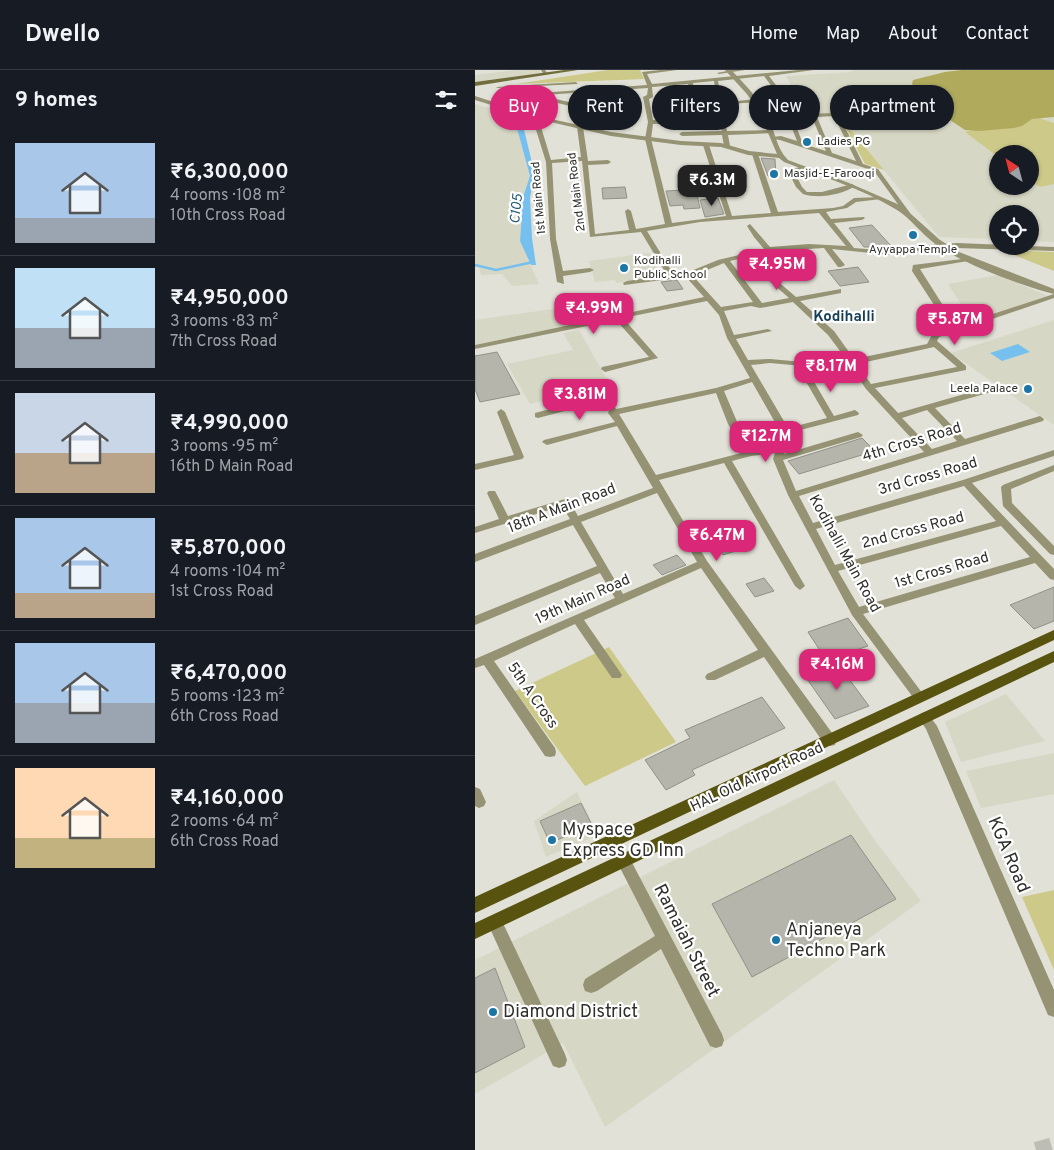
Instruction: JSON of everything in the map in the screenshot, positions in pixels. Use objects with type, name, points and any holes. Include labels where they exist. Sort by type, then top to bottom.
[{"type":"main road","points":[[475,84],[545,72],[575,70]]},
{"type":"main road","name":"HAL Old Airport Road","points":[[475,905],[1054,635]]},
{"type":"main road","name":"HAL Old Airport Road","points":[[475,931],[1054,656]]},
{"type":"street","points":[[669,225],[648,139],[651,122],[646,97],[650,97],[650,86],[644,73],[675,70]]},
{"type":"street","points":[[711,73],[743,70]]},
{"type":"street","points":[[642,87],[737,79],[812,70]]},
{"type":"street","points":[[729,71],[749,92]]},
{"type":"street","points":[[766,75],[774,85]]},
{"type":"street","points":[[637,80],[665,78]]},
{"type":"street","points":[[716,80],[717,85]]},
{"type":"street","points":[[484,83],[491,85]]},
{"type":"street","points":[[542,85],[587,83]]},
{"type":"street","points":[[477,97],[490,101]]},
{"type":"street","points":[[820,115],[837,114],[861,165]]},
{"type":"street","name":"1st Main Road","points":[[540,130],[549,162],[553,239],[561,282]]},
{"type":"street","name":"2nd Main Road","points":[[580,130],[592,236],[638,231]]},
{"type":"street","points":[[593,130],[648,139],[727,146],[739,151],[755,154],[781,156]]},
{"type":"street","points":[[724,130],[727,146]]},
{"type":"street","points":[[771,130],[781,156],[789,163],[852,186],[907,213]]},
{"type":"street","points":[[795,130],[801,145]]},
{"type":"street","points":[[820,130],[830,155]]},
{"type":"street","points":[[682,134],[773,135],[876,170],[907,213],[931,238],[968,259],[1054,292]]},
{"type":"street","points":[[706,144],[729,218]]},
{"type":"street","points":[[549,162],[585,161],[609,164],[607,152]]},
{"type":"street","points":[[755,154],[775,214]]},
{"type":"street","points":[[789,163],[787,168],[789,176],[801,198]]},
{"type":"street","points":[[802,168],[791,173],[803,192],[809,194],[836,192],[852,186]]},
{"type":"street","points":[[638,231],[669,225],[729,218],[821,212],[843,208],[855,200],[879,198]]},
{"type":"street","points":[[805,205],[809,212]]},
{"type":"street","points":[[627,211],[638,231],[672,277]]},
{"type":"street","points":[[821,212],[852,250]]},
{"type":"street","points":[[830,221],[862,218]]},
{"type":"street","points":[[750,226],[755,236],[769,250]]},
{"type":"street","points":[[627,283],[688,275],[726,261],[769,250],[805,246],[891,252],[943,246],[1054,249]]},
{"type":"street","points":[[826,246],[841,266]]},
{"type":"street","points":[[954,329],[915,267],[968,259]]},
{"type":"street","points":[[726,261],[760,306]]},
{"type":"street","points":[[761,269],[831,333],[869,387],[929,453]]},
{"type":"street","points":[[560,274],[590,270]]},
{"type":"street","points":[[688,275],[723,314],[731,338],[785,431],[778,455]]},
{"type":"street","points":[[719,309],[751,304],[760,306],[838,291]]},
{"type":"street","points":[[747,363],[770,361],[803,364],[850,360],[930,346],[936,336],[1054,296]]},
{"type":"street","points":[[475,347],[709,298]]},
{"type":"street","points":[[605,369],[654,358],[619,318]]},
{"type":"street","points":[[731,338],[767,331]]},
{"type":"street","points":[[869,387],[963,368],[932,341]]},
{"type":"street","points":[[613,413],[719,390],[755,379]]},
{"type":"street","points":[[809,380],[832,418]]},
{"type":"street","points":[[598,386],[703,563],[830,740]]},
{"type":"street","points":[[895,417],[999,388]]},
{"type":"street","points":[[719,390],[733,424],[751,454]]},
{"type":"street","points":[[538,415],[604,398]]},
{"type":"street","points":[[929,407],[964,443]]},
{"type":"street","points":[[475,467],[519,457],[501,412]]},
{"type":"street","points":[[785,431],[855,413]]},
{"type":"street","name":"4th Cross Road","points":[[793,494],[1040,419]]},
{"type":"street","points":[[547,442],[620,424]]},
{"type":"street","points":[[656,484],[727,460],[751,454],[778,455],[858,435]]},
{"type":"street","name":"3rd Cross Road","points":[[810,527],[966,482],[1054,453]]},
{"type":"street","name":"Kodihalli Main Road","points":[[778,455],[793,494],[857,612],[919,697]]},
{"type":"street","points":[[727,460],[800,586]]},
{"type":"street","points":[[1054,468],[1006,487],[1007,504],[1054,552]]},
{"type":"street","points":[[966,482],[1036,559],[1054,576]]},
{"type":"street","name":"18th A Main Road","points":[[475,558],[574,520],[656,484]]},
{"type":"street","points":[[492,493],[505,520]]},
{"type":"street","points":[[475,530],[565,502],[621,599]]},
{"type":"street","name":"2nd Cross Road","points":[[832,569],[1003,522]]},
{"type":"street","name":"1st Cross Road","points":[[857,612],[1036,559]]},
{"type":"street","name":"19th Main Road","points":[[481,661],[703,563]]},
{"type":"street","points":[[475,621],[602,568]]},
{"type":"street","points":[[577,619],[616,675]]},
{"type":"street","points":[[711,677],[766,651]]},
{"type":"street","name":"5th A Cross","points":[[481,661],[550,752]]},
{"type":"street","name":"KGA Road","points":[[924,717],[935,735],[1054,1010]]},
{"type":"street","name":"Ramaiah Street","points":[[623,860],[715,1040]]},
{"type":"street","points":[[495,922],[559,1060]]},
{"type":"street","points":[[591,984],[664,940]]},
{"type":"shaded area","points":[[516,70],[539,70],[541,73],[475,82],[475,75]]},
{"type":"shaded area","points":[[608,70],[640,70],[644,79],[516,84]]},
{"type":"shaded area","points":[[851,70],[1054,70],[1054,242],[1039,241],[1039,205],[989,205],[989,239],[939,237],[851,130],[954,130],[954,85],[830,85],[830,114],[820,114],[820,85],[791,85],[786,76],[852,72]]},
{"type":"shaded area","points":[[962,70],[1054,70],[1054,117],[1032,119],[1022,126],[1014,128],[979,131],[965,130],[954,123],[954,85],[912,84],[913,80]]},
{"type":"shaded area","points":[[475,104],[490,108],[490,130],[517,130],[530,176],[523,197],[520,241],[539,284],[512,286],[502,274],[481,275],[479,267],[475,267]]},
{"type":"shaded area","points":[[1030,115],[1054,123],[1054,184],[1039,186],[1039,145],[989,145],[989,150],[965,132]]},
{"type":"shaded area","points":[[847,130],[851,130],[884,170],[865,164]]},
{"type":"shaded area","points":[[1039,251],[1054,252],[1054,271],[1014,255],[1039,255]]},
{"type":"shaded area","name":"Kodihalli Public School","points":[[649,253],[663,276],[616,283],[615,280],[595,282],[589,261]]},
{"type":"shaded area","points":[[998,275],[1048,296],[972,321],[948,284]]},
{"type":"shaded area","points":[[622,299],[628,313],[607,317],[603,313],[573,319],[567,307]]},
{"type":"shaded area","points":[[567,307],[576,324],[475,345],[475,320]]},
{"type":"shaded area","name":"Leela Palace","points":[[1054,320],[1054,425],[951,353]]},
{"type":"shaded area","points":[[579,330],[609,383],[530,404],[507,364],[573,350],[563,333]]},
{"type":"shaded area","points":[[609,647],[676,742],[585,786],[515,691]]},
{"type":"shaded area","points":[[1006,694],[1045,741],[961,762],[945,722]]},
{"type":"shaded area","points":[[1054,753],[1054,794],[981,808],[966,771]]},
{"type":"shaded area","points":[[834,780],[874,839],[921,901],[605,1127],[563,1043],[475,1094],[475,960]]},
{"type":"shaded area","points":[[577,792],[598,835],[546,857],[534,821]]},
{"type":"shaded area","points":[[1054,890],[1054,970],[1022,897]]},
{"type":"water","points":[[517,130],[524,130],[535,175],[530,197],[532,238],[536,265],[531,265],[520,241],[523,197],[530,176]]},
{"type":"water","points":[[1018,344],[1030,352],[1002,361],[990,353]]},
{"type":"building","points":[[761,158],[775,159],[776,176],[768,176]]},
{"type":"building","points":[[680,182],[694,182],[700,208],[684,209],[683,205],[670,206],[666,191],[682,190]]},
{"type":"building","points":[[625,187],[627,198],[603,199],[602,188]]},
{"type":"building","points":[[718,198],[724,214],[705,217],[700,200]]},
{"type":"building","points":[[872,225],[892,247],[864,247],[849,228]]},
{"type":"building","points":[[858,267],[869,282],[840,286],[828,271]]},
{"type":"building","points":[[677,280],[683,289],[667,291],[661,282]]},
{"type":"building","points":[[497,352],[520,394],[480,402],[475,389],[475,356]]},
{"type":"building","points":[[862,438],[875,451],[799,474],[788,461]]},
{"type":"building","points":[[736,535],[745,548],[723,555],[715,542]]},
{"type":"building","points":[[677,555],[686,565],[662,575],[653,565]]},
{"type":"building","points":[[764,578],[774,591],[755,597],[746,584]]},
{"type":"building","points":[[1054,587],[1054,621],[1034,629],[1010,605]]},
{"type":"building","points":[[848,618],[868,646],[826,660],[808,632]]},
{"type":"building","points":[[838,664],[869,706],[835,719],[805,676]]},
{"type":"building","points":[[762,697],[785,728],[692,770],[695,775],[666,790],[645,760],[690,738],[685,730]]},
{"type":"building","points":[[581,803],[592,825],[550,843],[540,821]]},
{"type":"building","name":"Anjaneya Techno Park","points":[[851,835],[896,899],[752,977],[712,904]]},
{"type":"building","name":"Diamond District","points":[[495,968],[525,1047],[475,1073],[475,978]]},
{"type":"waterway","name":"C105","points":[[475,265],[496,270],[533,262]]},
{"type":"tunnel","points":[[1036,1150],[1054,1145]]},
{"type":"place","name":"Ladies PG","points":[[807,142]]},
{"type":"place","name":"Masjid-E-Farooqi","points":[[774,174]]},
{"type":"place","name":"Ayyappa Temple","points":[[913,235]]},
{"type":"place","name":"Kodihalli Public School","points":[[624,268]]},
{"type":"place","name":"Leela Palace","points":[[1028,389]]},
{"type":"place","name":"Myspace Express GD Inn","points":[[552,840]]},
{"type":"place","name":"Anjaneya Techno Park","points":[[776,940]]},
{"type":"place","name":"Diamond District","points":[[493,1012]]},
{"type":"district","name":"Kodihalli","points":[[844,317]]}]
